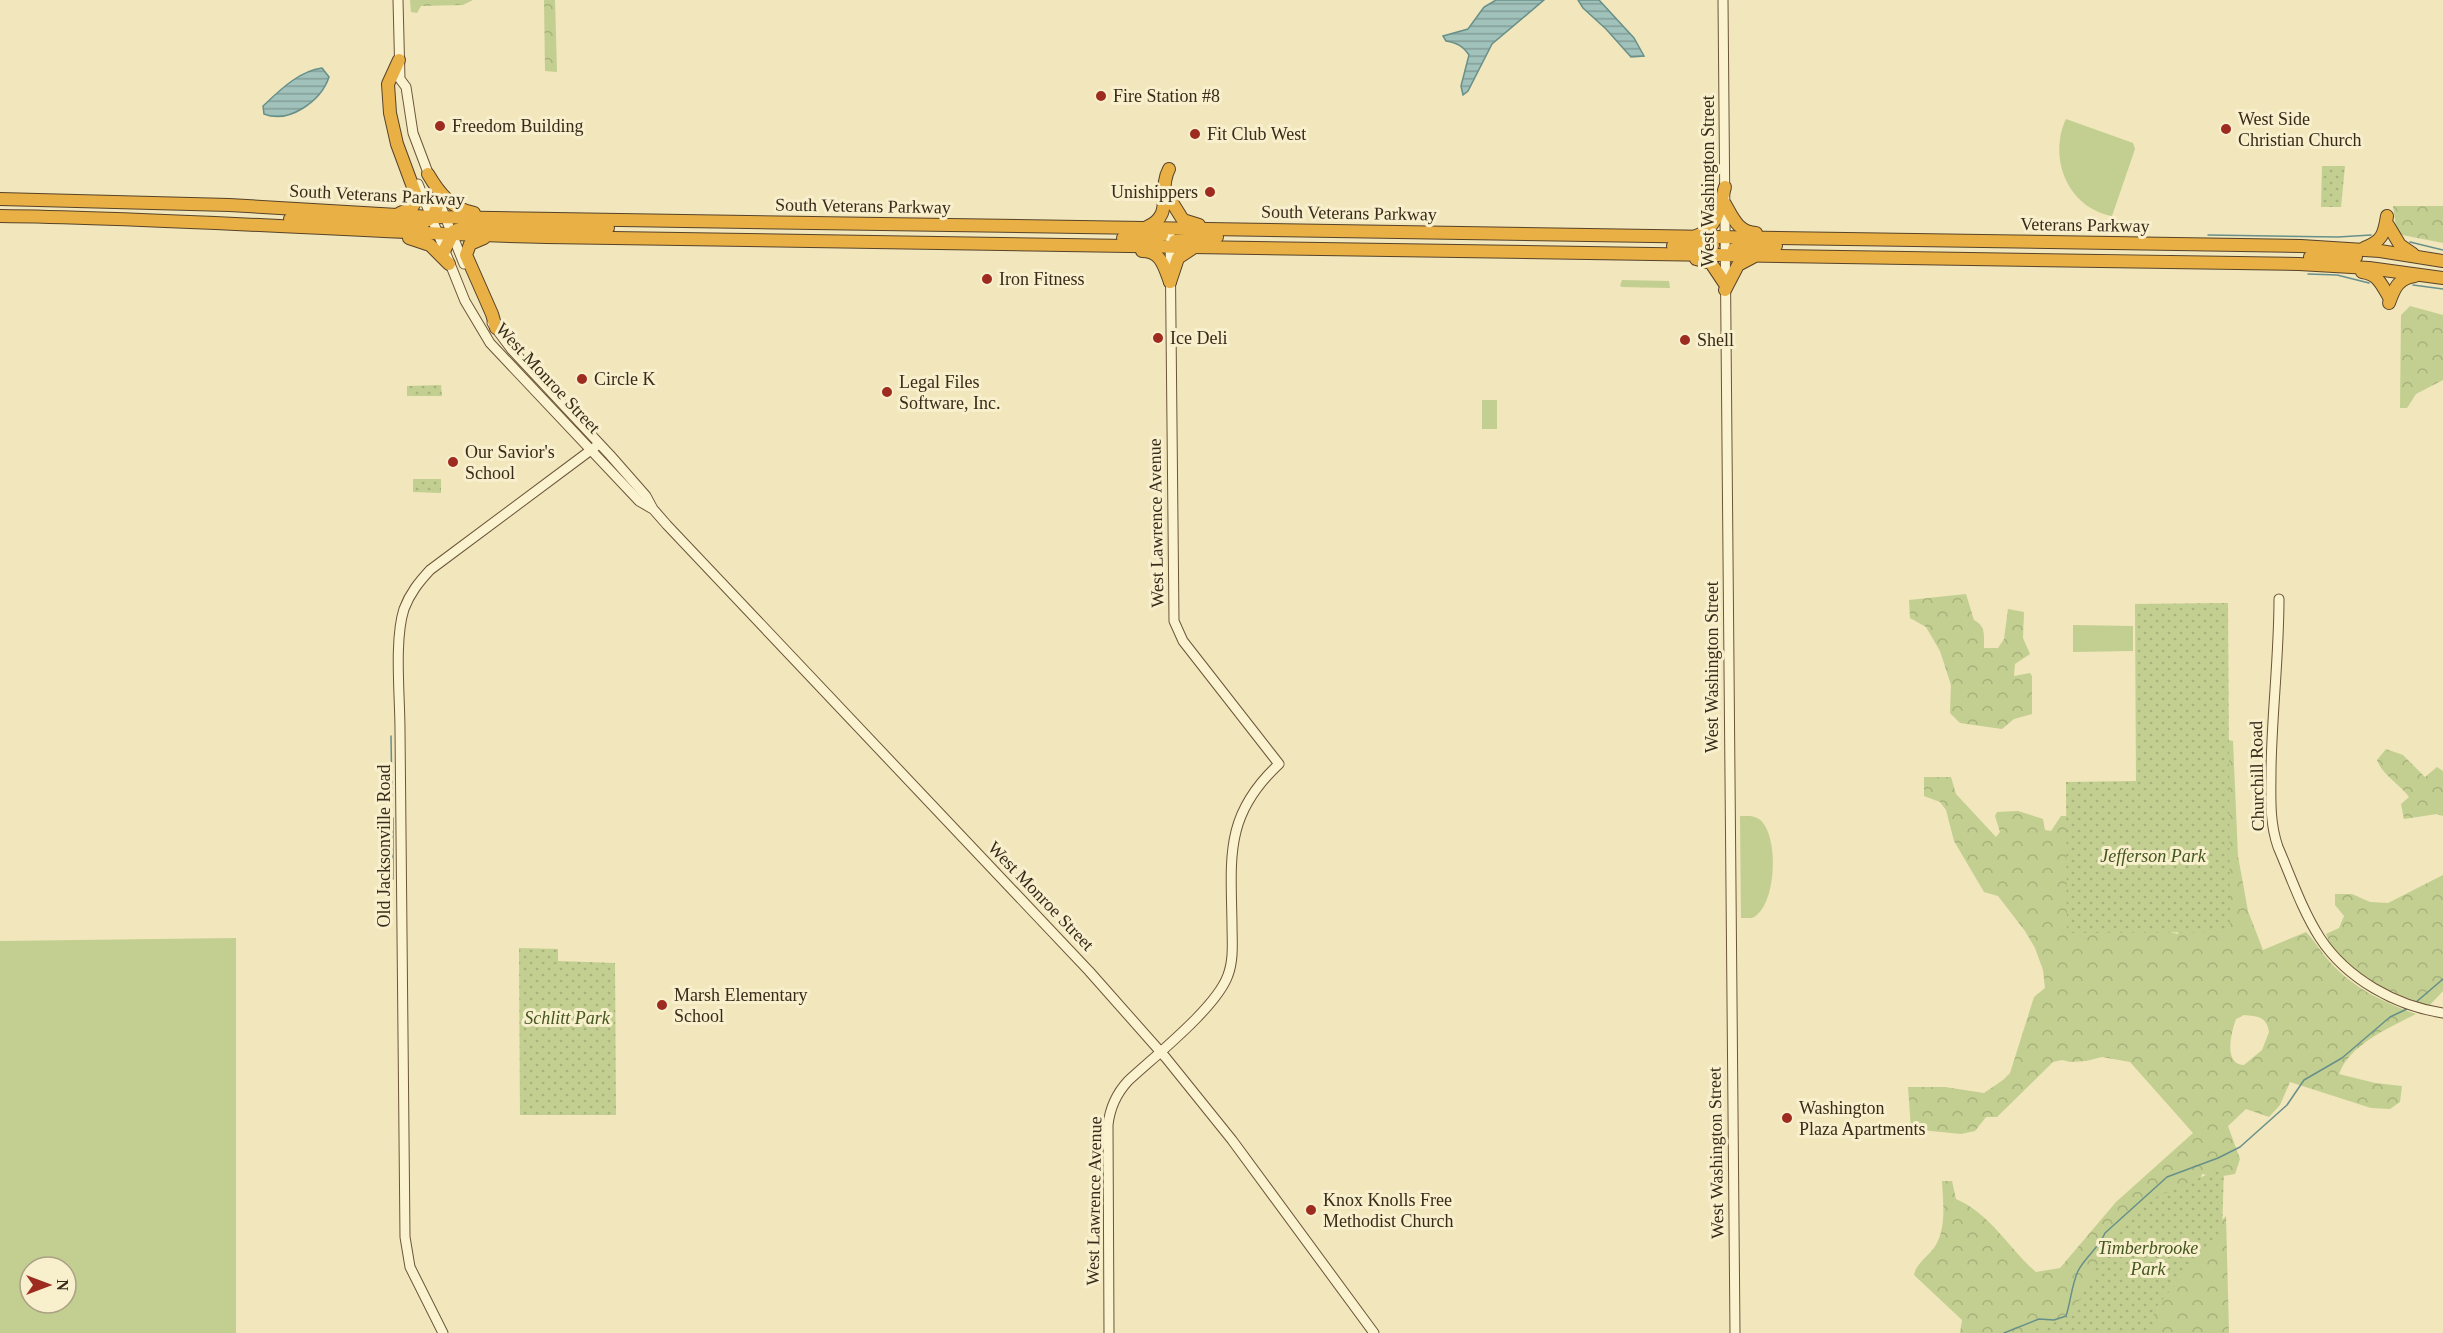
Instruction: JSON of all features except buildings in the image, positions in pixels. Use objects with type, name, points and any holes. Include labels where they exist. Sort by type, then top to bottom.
[{"type":"highway","points":[[389,214],[412,208],[417,198],[397,144],[390,113],[388,84],[399,60]]},
{"type":"highway","points":[[1143,228],[1156,223],[1162,216],[1164,179],[1169,169]]},
{"type":"highway","points":[[428,174],[448,201],[471,213],[649,216],[669,221]]},
{"type":"highway","points":[[1692,237],[1713,226],[1725,187]]},
{"type":"highway","name":"South Veterans Parkway","points":[[0,198],[171,203],[431,217],[1725,237]]},
{"type":"highway","points":[[1170,199],[1183,220],[1192,224],[1257,225],[1265,230]]},
{"type":"highway","points":[[225,223],[243,219],[301,219],[418,224],[428,221],[435,214],[438,200]]},
{"type":"highway","points":[[1725,204],[1734,222],[1745,231],[1802,234],[1817,239]]},
{"type":"highway","name":"South Veterans Parkway","points":[[0,216],[97,217],[492,236],[1725,255]]},
{"type":"highway","points":[[2360,250],[2378,242],[2382,237],[2387,220],[2400,245],[2416,256]]},
{"type":"highway","points":[[444,251],[452,234],[459,228],[470,226],[624,228],[672,226],[692,221]]},
{"type":"highway","points":[[225,223],[236,228],[414,238],[430,245],[449,264]]},
{"type":"highway","points":[[1013,244],[1031,240],[1158,236],[1170,229]]},
{"type":"highway","points":[[1170,246],[1175,240],[1182,238],[1298,235],[1320,231]]},
{"type":"highway","points":[[492,236],[474,241],[466,252],[496,328]]},
{"type":"highway","points":[[1561,252],[1712,245],[1720,243],[1725,237]]},
{"type":"highway","name":"Veterans Parkway","points":[[1725,237],[2290,246],[2388,252],[2443,261]]},
{"type":"highway","points":[[1725,255],[1739,247],[1836,243],[1864,239]]},
{"type":"highway","points":[[1065,245],[1075,249],[1149,251],[1160,258],[1170,282]]},
{"type":"highway","points":[[1170,282],[1178,258],[1196,247]]},
{"type":"highway","points":[[2257,263],[2279,258],[2315,256],[2377,258],[2388,252]]},
{"type":"highway","points":[[1626,253],[1645,258],[1705,260],[1712,264],[1725,287],[1738,265],[1744,260],[1760,255]]},
{"type":"highway","name":"Veterans Parkway","points":[[1725,255],[2299,264],[2443,278]]},
{"type":"highway","points":[[2299,264],[2309,269],[2373,274],[2379,280],[2389,300],[2393,290],[2400,282],[2408,277],[2425,275]]},
{"type":"highway","points":[[2388,271],[2397,265],[2405,264],[2443,270]]},
{"type":"street","points":[[398,0],[400,79],[406,87],[413,134],[445,217]]},
{"type":"street","name":"West Washington Street","points":[[1723,0],[1735,1333]]},
{"type":"street","points":[[400,79],[394,85],[398,130],[406,157],[431,217]]},
{"type":"street","name":"West Monroe Street","points":[[431,217],[471,314],[490,343],[646,496],[653,509],[1089,971],[1160,1051],[1232,1140],[1374,1333]]},
{"type":"street","name":"West Monroe Street","points":[[445,217],[478,296],[496,328],[512,350],[596,447]]},
{"type":"street","name":"West Lawrence Avenue","points":[[1109,1333],[1110,1115],[1117,1095],[1123,1087],[1211,1004],[1226,981],[1232,956],[1231,857],[1236,828],[1253,793],[1279,764],[1183,641],[1174,621],[1170,229]]},
{"type":"street","name":"Old Jacksonville Road","points":[[443,1333],[410,1267],[405,1237],[400,696],[402,616],[414,588],[430,570],[596,447]]},
{"type":"street","name":"Churchill Road","points":[[2279,599],[2279,651],[2272,735],[2273,833],[2302,903],[2322,941],[2355,975],[2396,1000],[2423,1009],[2443,1012]]},
{"type":"green space","points":[[410,0],[473,0],[463,5],[421,6],[417,13],[411,12]]},
{"type":"green space","points":[[544,0],[555,0],[557,72],[545,71]]},
{"type":"green space","points":[[2066,119],[2133,143],[2135,149],[2112,216],[2096,211],[2083,203],[2065,179],[2059,149]]},
{"type":"green space","points":[[2322,166],[2345,166],[2341,207],[2321,207]]},
{"type":"green space","points":[[2393,206],[2443,206],[2443,243],[2397,234]]},
{"type":"green space","points":[[1622,280],[1669,281],[1670,288],[1622,287],[1620,286]]},
{"type":"green space","points":[[2410,306],[2443,315],[2443,380],[2416,394],[2407,408],[2400,408],[2401,315]]},
{"type":"green space","points":[[441,385],[442,396],[407,396],[407,386]]},
{"type":"green space","points":[[1482,400],[1497,400],[1497,429],[1482,429]]},
{"type":"green space","points":[[413,479],[441,479],[441,493],[413,492]]},
{"type":"green space","points":[[1966,594],[1974,620],[1982,628],[1984,648],[1998,648],[2004,639],[2008,609],[2024,612],[2023,638],[2030,654],[2015,664],[2014,676],[2030,673],[2032,676],[2032,714],[2014,719],[2002,729],[1960,723],[1950,713],[1951,685],[1940,651],[1926,627],[1910,618],[1909,600]]},
{"type":"green space","name":"Jefferson Park","points":[[2228,603],[2230,932],[2067,933],[2066,782],[2136,781],[2135,604]]},
{"type":"green space","points":[[2073,625],[2133,626],[2133,651],[2073,652]]},
{"type":"green space","points":[[2223,739],[2233,741],[2238,856],[2248,911],[2263,950],[2306,932],[2329,961],[2348,979],[2380,999],[2416,1014],[2383,1031],[2361,1046],[2344,1063],[2339,1074],[2375,1083],[2402,1086],[2400,1102],[2390,1109],[2371,1108],[2290,1082],[2280,1105],[2269,1117],[2246,1109],[2228,1126],[2240,1159],[2235,1174],[2217,1177],[2202,1174],[2195,1193],[2071,1322],[2042,1333],[1960,1333],[1962,1320],[1914,1275],[1919,1264],[1934,1248],[1941,1233],[1943,1224],[1942,1181],[1952,1181],[1956,1199],[1968,1205],[1989,1222],[2036,1272],[2060,1268],[2116,1202],[2193,1133],[2130,1062],[2102,1057],[2086,1061],[2053,1062],[1997,1117],[1986,1117],[1975,1131],[1961,1134],[1911,1129],[1908,1087],[1945,1087],[1984,1093],[2010,1073],[2034,997],[2045,988],[2043,970],[2035,948],[1998,896],[1984,892],[1954,841],[1946,810],[1940,802],[1924,796],[1924,777],[1951,777],[1956,794],[1996,837],[2000,832],[1995,816],[1997,812],[2018,811],[2043,819],[2045,830],[2051,831],[2061,816],[2073,816],[2157,929],[2178,934]],"holes":[[[2244,1015],[2264,1020],[2269,1032],[2262,1050],[2244,1065],[2233,1059],[2230,1047],[2236,1019]]]},
{"type":"green space","points":[[2386,749],[2403,755],[2425,777],[2437,767],[2443,771],[2443,816],[2437,814],[2404,819],[2401,804],[2409,797],[2383,771],[2377,760]]},
{"type":"green space","points":[[1740,816],[1752,816],[1759,819],[1766,827],[1773,854],[1771,886],[1767,900],[1752,918],[1741,918]]},
{"type":"green space","points":[[2443,875],[2443,991],[2429,1006],[2370,980],[2343,960],[2333,948],[2326,934],[2339,928],[2344,916],[2335,905],[2335,894],[2352,894],[2370,902],[2388,903]]},
{"type":"green space","points":[[236,938],[236,1333],[0,1333],[0,941]]},
{"type":"green space","name":"Schlitt Park","points":[[519,948],[558,949],[558,961],[615,963],[616,1115],[520,1115]]},
{"type":"green space","name":"Timberbrooke Park","points":[[2224,1167],[2222,1233],[2154,1309],[2153,1333],[2024,1333],[2070,1317],[2110,1243],[2152,1199]]},
{"type":"green space","points":[[2226,1216],[2229,1333],[2150,1333],[2151,1311],[2158,1292]]},
{"type":"water","points":[[1496,0],[1544,0],[1492,44],[1468,91],[1463,95],[1461,86],[1469,55],[1459,45],[1446,41],[1443,36],[1468,29],[1484,7]]},
{"type":"water","points":[[1578,0],[1599,0],[1634,38],[1644,56],[1631,57]]},
{"type":"water","points":[[322,68],[329,77],[312,102],[284,116],[264,114],[263,106],[283,88],[305,73]]},
{"type":"waterway","points":[[2208,235],[2338,237],[2371,235]]},
{"type":"waterway","points":[[2410,242],[2443,250]]},
{"type":"waterway","points":[[2308,274],[2337,275],[2369,283]]},
{"type":"waterway","points":[[2413,285],[2443,289]]},
{"type":"waterway","points":[[391,736],[392,800]]},
{"type":"waterway","points":[[393,818],[393,879]]},
{"type":"waterway","points":[[2415,1003],[2443,979]]},
{"type":"waterway","points":[[2004,1333],[2039,1319],[2054,1320],[2066,1316],[2076,1277],[2084,1261],[2105,1233],[2167,1177],[2218,1158],[2240,1147],[2287,1105],[2304,1080],[2342,1058],[2390,1017],[2409,1008]]},
{"type":"place","name":"Fire Station #8","points":[[1101,96]]},
{"type":"place","name":"Freedom Building","points":[[440,126]]},
{"type":"place","name":"West Side Christian Church","points":[[2226,129]]},
{"type":"place","name":"Fit Club West","points":[[1195,134]]},
{"type":"place","name":"Unishippers","points":[[1210,192]]},
{"type":"place","name":"Iron Fitness","points":[[987,279]]},
{"type":"place","name":"Ice Deli","points":[[1158,338]]},
{"type":"place","name":"Shell","points":[[1685,340]]},
{"type":"place","name":"Circle K","points":[[582,379]]},
{"type":"place","name":"Legal Files Software, Inc.","points":[[887,392]]},
{"type":"place","name":"Our Savior's School","points":[[453,462]]},
{"type":"place","name":"Marsh Elementary School","points":[[662,1005]]},
{"type":"place","name":"Washington Plaza Apartments","points":[[1787,1118]]},
{"type":"place","name":"Knox Knolls Free Methodist Church","points":[[1311,1210]]}]
